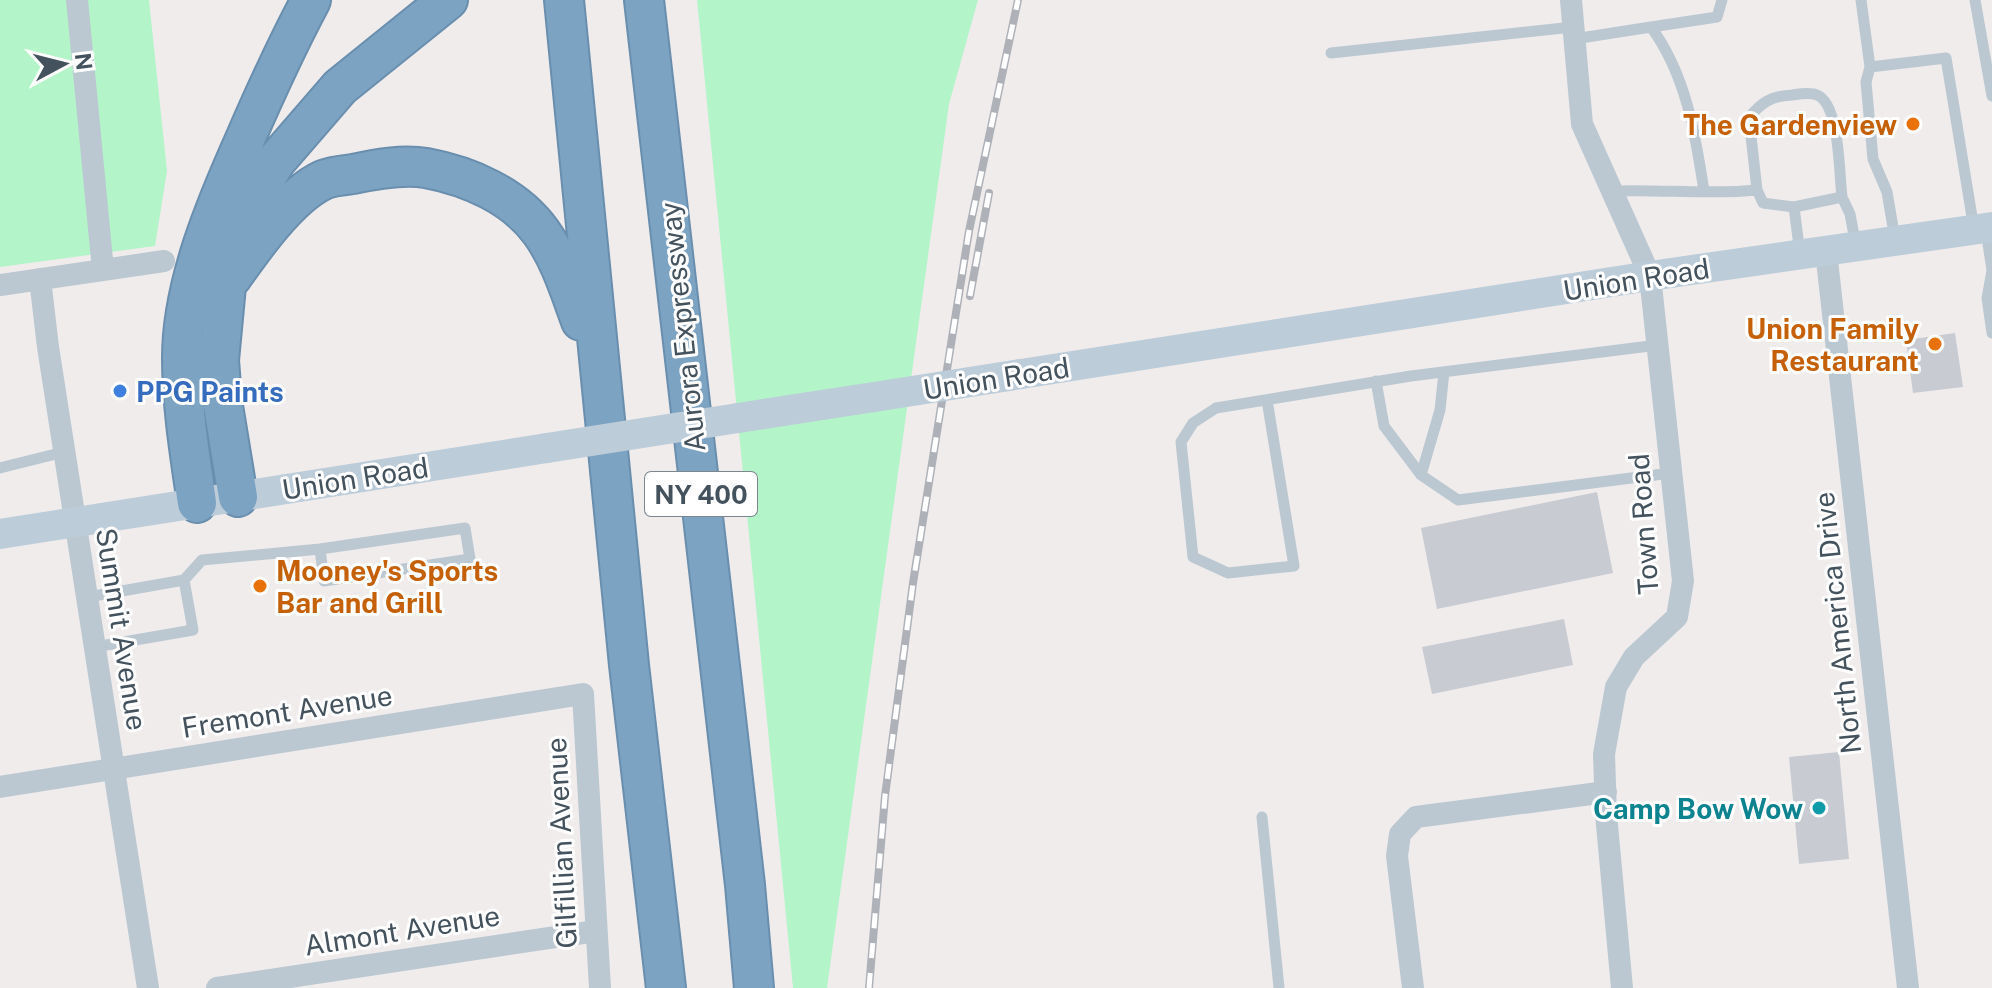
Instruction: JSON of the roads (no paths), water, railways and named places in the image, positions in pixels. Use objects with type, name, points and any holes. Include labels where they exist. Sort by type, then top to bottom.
[{"type":"highway","points":[[197,503],[188,444],[182,356],[193,274],[223,189],[311,0]]},
{"type":"highway","points":[[223,189],[282,114],[350,51],[414,0]]},
{"type":"highway","points":[[238,497],[224,415],[219,360],[226,286],[240,220],[276,161],[340,87],[448,0]]},
{"type":"highway","name":"NY 400","points":[[564,0],[598,363],[666,988]]},
{"type":"highway","name":"Aurora Expressway","points":[[644,0],[745,885],[754,988]]},
{"type":"highway","points":[[226,286],[251,250],[296,199],[324,179],[376,169],[425,168],[479,184],[513,202],[541,232],[565,277],[598,363]]},
{"type":"main road","name":"Union Road","points":[[0,534],[1650,276],[1984,228]]},
{"type":"street","points":[[77,0],[103,270]]},
{"type":"street","name":"Town Road","points":[[1571,0],[1582,124],[1650,276],[1683,581],[1677,617],[1634,657],[1616,687],[1604,754],[1622,988]]},
{"type":"street","name":"North America Drive","points":[[1813,253],[1908,988]]},
{"type":"street","points":[[0,285],[164,261]]},
{"type":"street","name":"Summit Avenue","points":[[40,279],[112,769],[148,988]]},
{"type":"street","name":"Fremont Avenue","points":[[0,787],[583,694]]},
{"type":"street","name":"Gilfillian Avenue","points":[[583,694],[600,988]]},
{"type":"street","points":[[1413,988],[1397,856],[1400,834],[1416,817],[1606,792]]},
{"type":"street","name":"Almont Avenue","points":[[217,988],[596,931]]},
{"type":"lane","points":[[1331,53],[1651,27],[1717,17],[1722,0]]},
{"type":"lane","points":[[1861,0],[1870,67],[1866,82],[1873,159],[1887,192],[1895,241]]},
{"type":"lane","points":[[1975,0],[1989,57],[1992,96]]},
{"type":"lane","points":[[1651,27],[1667,49],[1693,119],[1704,191]]},
{"type":"lane","points":[[1870,67],[1946,58],[1992,271],[1987,298],[1992,333]]},
{"type":"lane","points":[[1842,197],[1794,207],[1763,203],[1757,190],[1749,118],[1759,105],[1776,95],[1815,94],[1826,101],[1833,115],[1842,197],[1850,214],[1856,246]]},
{"type":"lane","points":[[1613,191],[1728,193],[1757,190]]},
{"type":"lane","points":[[1794,207],[1813,253]]},
{"type":"lane","points":[[1267,400],[1294,566],[1228,573],[1193,557],[1181,442],[1193,423],[1216,408],[1376,381],[1658,345]]},
{"type":"lane","points":[[1421,475],[1440,410],[1444,372]]},
{"type":"lane","points":[[1376,381],[1384,426],[1421,475],[1458,500],[1671,473]]},
{"type":"lane","points":[[0,468],[64,452]]},
{"type":"lane","points":[[88,597],[184,580],[202,560],[320,549],[465,528],[470,559],[324,581],[320,549]]},
{"type":"lane","points":[[95,647],[193,630],[184,580]]},
{"type":"lane","points":[[1262,817],[1279,988]]},
{"type":"railway","points":[[869,988],[885,796],[913,583],[969,231],[1018,0]]},
{"type":"railway","points":[[970,296],[989,193]]},
{"type":"place","name":"The Gardenview","points":[[1913,124]]},
{"type":"place","name":"Union Family Restaurant","points":[[1935,344]]},
{"type":"place","name":"PPG Paints","points":[[120,391]]},
{"type":"place","name":"Mooney's Sports Bar and Grill","points":[[260,586]]},
{"type":"place","name":"Camp Bow Wow","points":[[1819,808]]}]
